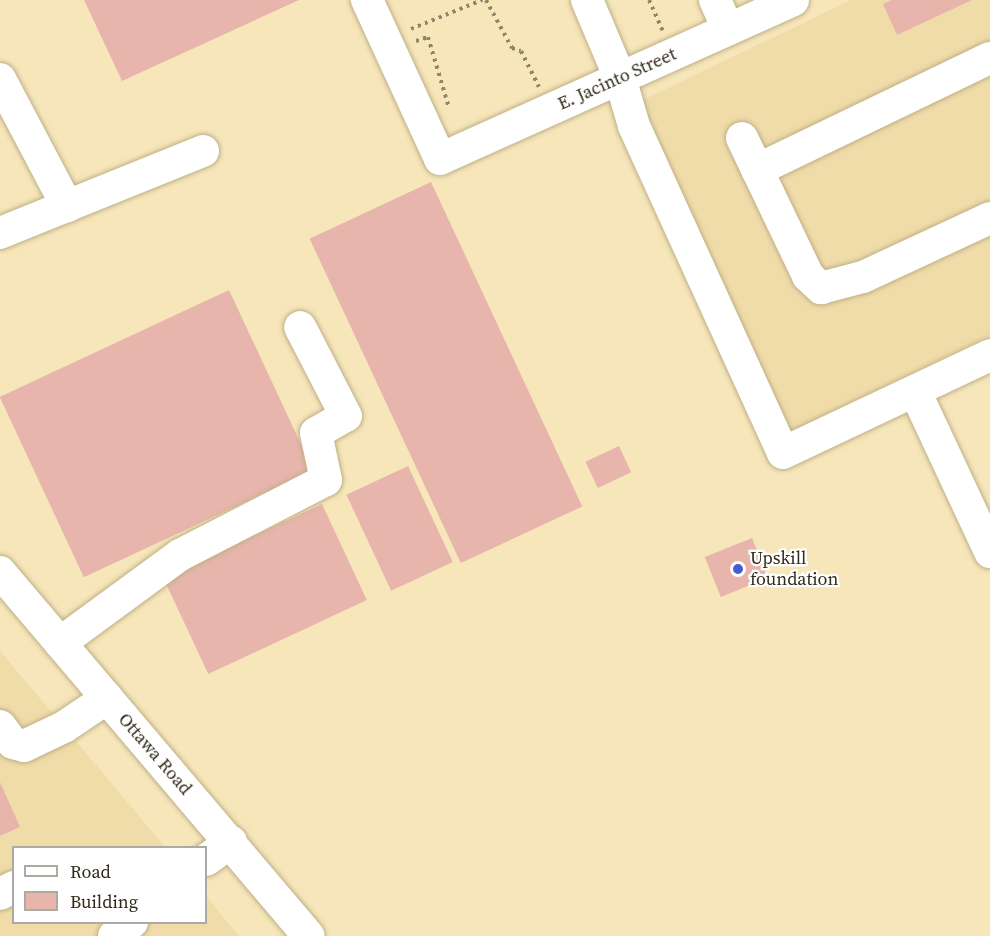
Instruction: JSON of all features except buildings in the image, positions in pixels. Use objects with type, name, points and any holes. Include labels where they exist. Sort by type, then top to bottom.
[{"type":"street","points":[[367,0],[451,154]]},
{"type":"street","points":[[587,0],[620,78],[634,126],[783,453],[990,355]]},
{"type":"street","points":[[715,0],[728,29]]},
{"type":"street","name":"E. Jacinto Street","points":[[451,154],[793,0]]},
{"type":"street","points":[[757,170],[990,58]]},
{"type":"street","points":[[0,79],[67,206]]},
{"type":"street","points":[[742,138],[808,276],[821,288],[863,277],[990,218]]},
{"type":"street","points":[[0,233],[203,151]]},
{"type":"street","points":[[60,643],[180,555],[326,480],[316,434],[346,416],[300,327]]},
{"type":"street","points":[[915,391],[990,552]]},
{"type":"street","name":"Ottawa Road","points":[[0,572],[309,936]]},
{"type":"street","points":[[0,726],[13,743],[24,746],[64,727],[107,698]]},
{"type":"street","points":[[207,859],[231,842]]},
{"type":"street","points":[[114,936],[129,924]]},
{"type":"path","points":[[411,29],[484,0],[512,48],[521,51],[550,110]]},
{"type":"path","points":[[406,20],[417,43],[428,38],[451,154]]},
{"type":"shaded area","points":[[851,0],[990,0],[990,335],[786,433],[630,106]]},
{"type":"shaded area","points":[[0,651],[164,846],[12,846],[12,924],[207,924],[207,897],[239,936],[0,936]]},
{"type":"place","name":"Upskill foundation","points":[[738,569]]}]
